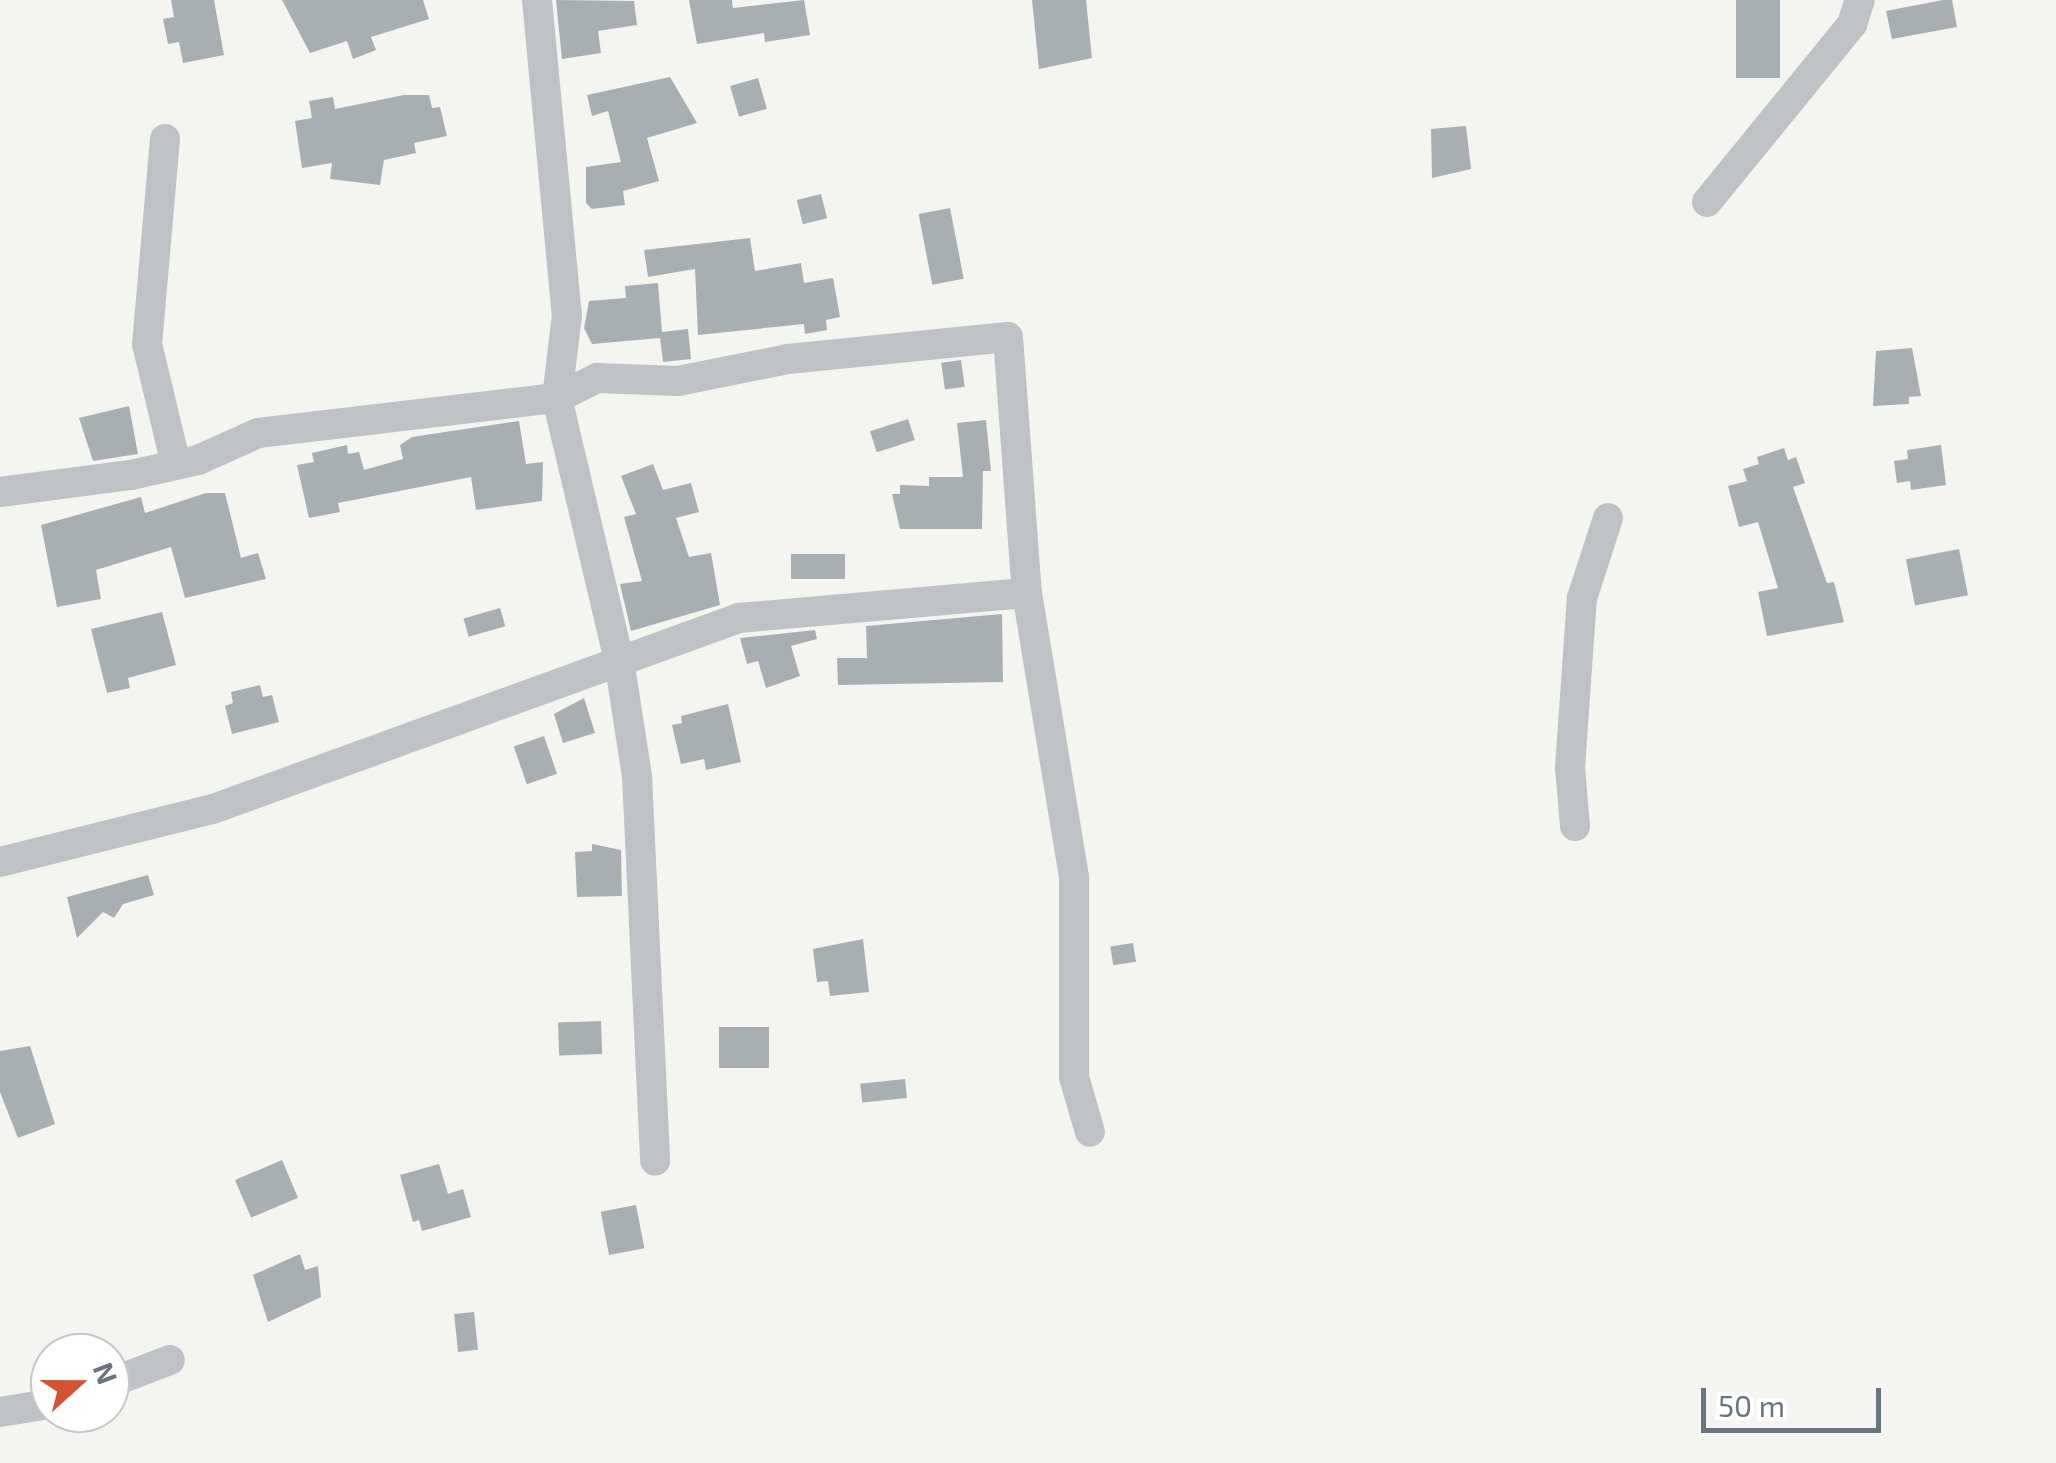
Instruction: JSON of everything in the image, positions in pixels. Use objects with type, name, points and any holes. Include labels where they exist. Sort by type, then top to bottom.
[{"type":"street","points":[[537,0],[567,315],[557,398],[619,660],[644,878],[656,1161]]},
{"type":"street","points":[[1708,202],[1852,24],[1860,0]]},
{"type":"street","points":[[165,139],[147,344],[176,465]]},
{"type":"street","points":[[0,492],[48,491],[176,465],[258,433],[557,398],[596,378],[678,381],[788,358],[1008,336],[1026,593],[1074,877],[1074,1077],[1090,1132]]},
{"type":"street","points":[[1575,826],[1570,768],[1582,598],[1608,518]]},
{"type":"street","points":[[0,862],[213,809],[739,618],[1026,593]]},
{"type":"street","points":[[130,1375],[170,1360]]},
{"type":"street","points":[[0,1412],[30,1407]]},
{"type":"building","points":[[171,0],[214,0],[224,55],[183,63],[179,42],[168,44],[163,19],[174,17]]},
{"type":"building","points":[[282,0],[423,0],[429,19],[371,37],[376,50],[353,59],[347,41],[310,53]]},
{"type":"building","points":[[556,0],[634,1],[637,25],[598,31],[601,53],[562,59]]},
{"type":"building","points":[[689,0],[732,0],[733,8],[804,0],[810,35],[765,42],[764,33],[697,44]]},
{"type":"building","points":[[1032,0],[1086,0],[1092,58],[1039,69]]},
{"type":"building","points":[[1736,0],[1780,0],[1780,78],[1736,78]]},
{"type":"building","points":[[1952,0],[1957,27],[1892,39],[1886,11]]},
{"type":"building","points":[[670,77],[697,123],[647,138],[659,181],[623,191],[625,205],[592,209],[586,203],[586,167],[621,162],[608,111],[592,116],[587,95]]},
{"type":"building","points":[[758,78],[767,109],[739,117],[730,86]]},
{"type":"building","points":[[404,95],[429,95],[432,108],[440,107],[447,136],[414,143],[416,153],[384,160],[380,185],[330,179],[332,163],[302,168],[295,121],[312,118],[309,101],[333,97],[335,109]]},
{"type":"building","points":[[1466,126],[1471,169],[1432,178],[1431,129]]},
{"type":"building","points":[[821,194],[827,218],[803,224],[797,200]]},
{"type":"building","points":[[950,208],[964,279],[932,285],[919,214]]},
{"type":"building","points":[[750,238],[755,271],[801,263],[804,283],[833,278],[840,317],[826,320],[827,330],[805,334],[804,324],[698,335],[695,269],[648,277],[644,250]]},
{"type":"building","points":[[658,283],[662,332],[688,329],[691,359],[663,362],[660,338],[592,344],[584,328],[589,301],[626,298],[625,286]]},
{"type":"building","points":[[1912,348],[1921,396],[1909,397],[1909,404],[1873,406],[1876,351]]},
{"type":"building","points":[[961,360],[965,387],[945,390],[941,363]]},
{"type":"building","points":[[129,406],[138,454],[93,461],[79,418]]},
{"type":"building","points":[[908,419],[915,440],[877,452],[870,431]]},
{"type":"building","points":[[986,420],[991,471],[983,471],[982,529],[900,529],[892,494],[900,494],[900,485],[929,486],[929,477],[963,477],[957,423]]},
{"type":"building","points":[[519,421],[526,464],[543,462],[542,501],[476,510],[471,477],[338,503],[340,512],[309,518],[297,465],[314,462],[312,453],[347,445],[348,454],[359,452],[364,470],[403,459],[400,445],[412,437]]},
{"type":"building","points":[[1941,445],[1946,485],[1911,490],[1910,481],[1897,483],[1894,461],[1908,459],[1907,450]]},
{"type":"building","points":[[1784,448],[1788,460],[1796,457],[1805,483],[1793,487],[1827,583],[1834,582],[1844,622],[1767,636],[1758,592],[1778,588],[1758,522],[1739,527],[1728,486],[1747,481],[1743,469],[1759,464],[1757,457]]},
{"type":"building","points":[[653,464],[663,490],[691,483],[699,512],[676,518],[689,557],[711,553],[720,605],[631,631],[620,584],[642,581],[624,517],[636,514],[621,476]]},
{"type":"building","points":[[206,493],[225,493],[241,558],[258,553],[266,579],[185,598],[171,547],[96,570],[101,599],[57,607],[41,525],[141,497],[145,513]]},
{"type":"building","points":[[1959,549],[1968,595],[1915,605],[1906,559]]},
{"type":"building","points":[[791,554],[845,554],[845,579],[791,579]]},
{"type":"building","points":[[500,608],[505,626],[469,637],[463,618]]},
{"type":"building","points":[[162,612],[176,665],[128,678],[130,688],[107,693],[91,629]]},
{"type":"building","points":[[1002,614],[1003,682],[838,685],[837,658],[867,658],[866,626]]},
{"type":"building","points":[[815,630],[817,639],[791,646],[800,676],[766,688],[758,661],[747,664],[740,638]]},
{"type":"building","points":[[260,685],[263,697],[272,695],[279,722],[232,734],[225,706],[233,703],[231,692]]},
{"type":"building","points":[[584,698],[595,733],[563,743],[554,714]]},
{"type":"building","points":[[728,704],[741,762],[706,770],[704,759],[681,764],[672,725],[682,723],[681,716]]},
{"type":"building","points":[[544,736],[557,774],[527,784],[514,746]]},
{"type":"building","points":[[592,844],[621,850],[622,896],[577,897],[575,852],[592,851]]},
{"type":"building","points":[[148,875],[154,895],[123,904],[114,918],[103,912],[77,938],[67,897]]},
{"type":"building","points":[[863,939],[869,992],[830,996],[828,981],[817,982],[813,949]]},
{"type":"building","points":[[1133,943],[1136,962],[1113,965],[1110,947]]},
{"type":"building","points":[[601,1021],[602,1054],[559,1055],[558,1023]]},
{"type":"building","points":[[719,1027],[769,1027],[769,1068],[719,1068]]},
{"type":"building","points":[[30,1046],[55,1124],[18,1138],[0,1092],[0,1051]]},
{"type":"building","points":[[905,1079],[907,1098],[862,1103],[860,1084]]},
{"type":"building","points":[[282,1160],[298,1198],[251,1218],[235,1180]]},
{"type":"building","points":[[439,1164],[448,1194],[463,1189],[471,1217],[422,1231],[419,1220],[413,1222],[400,1175]]},
{"type":"building","points":[[636,1205],[644,1248],[609,1255],[601,1212]]},
{"type":"building","points":[[300,1254],[305,1270],[318,1266],[321,1297],[268,1322],[253,1275]]},
{"type":"building","points":[[474,1312],[478,1350],[458,1352],[454,1314]]}]
